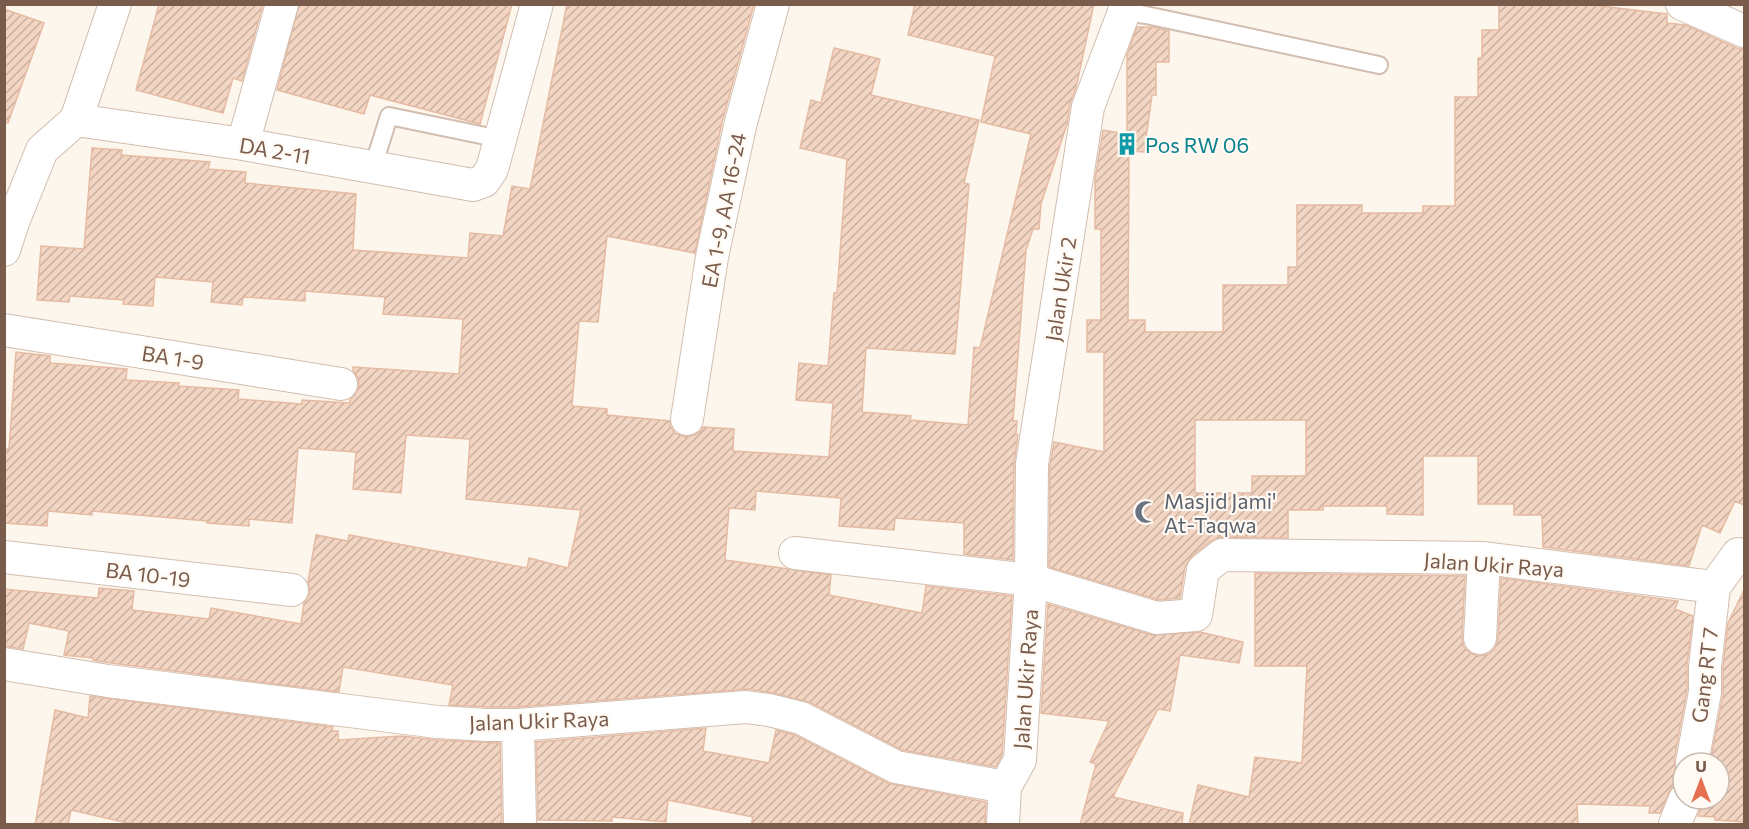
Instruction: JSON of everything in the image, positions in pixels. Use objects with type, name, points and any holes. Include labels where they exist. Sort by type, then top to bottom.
[{"type":"street","points":[[4,250],[42,150],[76,120],[115,4]]},
{"type":"street","points":[[243,144],[282,4]]},
{"type":"street","points":[[500,139],[537,4]]},
{"type":"street","name":"EA 1-9, AA 16-24","points":[[687,419],[712,257],[740,126],[774,4]]},
{"type":"street","points":[[1682,4],[1744,31]]},
{"type":"street","name":"Jalan Ukir 2","points":[[1031,580],[1032,464],[1088,107],[1126,8]]},
{"type":"street","name":"DA 2-11","points":[[76,120],[243,144],[473,185],[484,181],[492,169],[500,139]]},
{"type":"street","name":"BA 1-9","points":[[4,330],[341,384]]},
{"type":"street","points":[[795,553],[1031,580]]},
{"type":"street","points":[[1714,587],[1738,554],[1744,556]]},
{"type":"street","name":"Jalan Ukir Raya","points":[[4,664],[108,681],[438,722],[487,725],[518,725],[746,707],[801,718],[896,767],[1005,788],[1020,760],[1031,580],[1157,618],[1196,615],[1203,570],[1221,555],[1484,558],[1714,587]]},
{"type":"street","name":"BA 10-19","points":[[4,557],[292,590]]},
{"type":"street","points":[[1480,638],[1484,558]]},
{"type":"street","name":"Gang RT 7","points":[[1694,751],[1705,692],[1705,667],[1714,587]]},
{"type":"street","points":[[518,725],[520,825]]},
{"type":"street","points":[[1003,825],[1005,788]]},
{"type":"lane","points":[[1126,8],[1146,15],[1379,65]]},
{"type":"lane","points":[[373,167],[389,116],[500,139]]},
{"type":"building","points":[[159,4],[263,4],[242,81],[233,78],[223,113],[136,90]]},
{"type":"building","points":[[299,4],[512,4],[480,124],[370,95],[364,114],[277,90]]},
{"type":"building","points":[[567,4],[754,4],[722,122],[695,253],[607,236],[598,322],[579,321],[572,406],[607,409],[607,415],[670,421],[670,426],[675,433],[685,437],[694,435],[703,427],[734,429],[733,451],[829,457],[833,403],[796,400],[799,363],[828,366],[834,293],[837,293],[847,159],[800,148],[811,100],[821,103],[834,48],[880,59],[871,95],[979,120],[964,183],[969,184],[955,354],[866,348],[862,412],[911,416],[910,420],[968,425],[974,347],[980,348],[1031,134],[981,122],[995,56],[908,35],[915,4],[1094,4],[1067,124],[1041,204],[1039,229],[1033,229],[1026,250],[1013,421],[1017,421],[1016,434],[1018,435],[1014,464],[1013,560],[964,554],[964,523],[895,518],[894,530],[839,526],[841,498],[756,491],[755,510],[729,508],[725,560],[831,575],[829,595],[922,613],[926,586],[1012,596],[1002,755],[996,767],[902,750],[809,702],[748,689],[517,707],[449,705],[453,685],[343,667],[339,692],[64,655],[69,631],[29,623],[23,649],[4,646],[4,589],[98,598],[99,588],[134,591],[132,610],[209,619],[211,608],[301,624],[304,602],[310,593],[308,582],[316,535],[348,541],[349,535],[527,568],[529,558],[568,568],[581,510],[466,499],[470,439],[406,435],[401,493],[353,489],[356,452],[298,448],[292,523],[249,519],[249,526],[92,511],[92,515],[48,511],[47,526],[4,523],[4,449],[9,449],[16,352],[50,356],[50,363],[127,369],[126,380],[239,390],[238,399],[302,404],[302,400],[350,403],[350,399],[355,395],[359,386],[353,367],[459,374],[463,319],[383,314],[385,297],[305,291],[305,301],[243,297],[242,305],[211,302],[213,282],[155,277],[153,306],[123,304],[124,300],[70,296],[69,302],[37,300],[41,246],[84,249],[92,148],[122,150],[121,155],[210,162],[208,169],[246,172],[245,183],[356,194],[353,250],[468,258],[470,233],[503,236],[512,186],[530,189]]},
{"type":"building","points":[[1499,4],[1584,4],[1667,14],[1667,23],[1686,25],[1744,49],[1744,505],[1735,501],[1720,533],[1702,525],[1689,566],[1543,547],[1542,515],[1514,515],[1514,504],[1478,504],[1478,456],[1423,456],[1423,515],[1387,514],[1387,506],[1323,506],[1323,510],[1288,510],[1288,538],[1221,537],[1211,541],[1192,556],[1185,567],[1180,598],[1159,600],[1049,567],[1050,465],[1054,442],[1104,452],[1104,352],[1087,352],[1087,320],[1101,320],[1101,229],[1095,229],[1095,179],[1103,130],[1127,134],[1127,55],[1137,27],[1153,27],[1169,31],[1169,62],[1156,62],[1156,95],[1152,95],[1144,152],[1129,151],[1128,320],[1145,320],[1145,332],[1223,332],[1223,285],[1288,285],[1288,267],[1297,267],[1297,205],[1362,205],[1362,213],[1423,213],[1423,206],[1455,206],[1455,97],[1478,97],[1478,58],[1482,58],[1482,30],[1499,30]],"holes":[[[1195,420],[1306,420],[1306,476],[1252,476],[1252,493],[1195,493]]]},
{"type":"building","points":[[4,9],[44,23],[8,123],[4,123]]},
{"type":"building","points":[[1255,573],[1465,576],[1462,638],[1464,647],[1470,653],[1479,656],[1489,654],[1495,648],[1498,639],[1501,578],[1678,601],[1675,609],[1693,616],[1687,665],[1687,690],[1676,751],[1671,751],[1671,789],[1660,813],[1649,813],[1650,806],[1577,804],[1578,825],[1189,825],[1198,785],[1249,797],[1255,757],[1302,763],[1307,666],[1255,666]]},
{"type":"building","points":[[1744,590],[1744,822],[1698,816],[1699,811],[1731,811],[1731,751],[1712,751],[1723,695],[1723,668],[1728,623]]},
{"type":"building","points":[[1048,604],[1152,635],[1200,632],[1243,642],[1239,663],[1180,655],[1170,711],[1158,709],[1113,797],[1183,813],[1182,825],[1080,825],[1096,764],[1090,762],[1109,721],[1041,713]]},
{"type":"building","points":[[90,696],[333,727],[332,731],[338,731],[338,740],[402,736],[500,743],[502,825],[136,825],[71,810],[68,825],[35,825],[55,710],[88,718]]},
{"type":"building","points":[[706,728],[703,751],[769,763],[776,730],[795,735],[888,783],[986,802],[985,825],[751,825],[753,817],[668,800],[666,822],[612,817],[612,821],[538,820],[536,742]]},
{"type":"place","name":"Pos RW 06","points":[[1127,144]]},
{"type":"place","name":"Masjid Jami' At-Taqwa","points":[[1146,512]]}]
